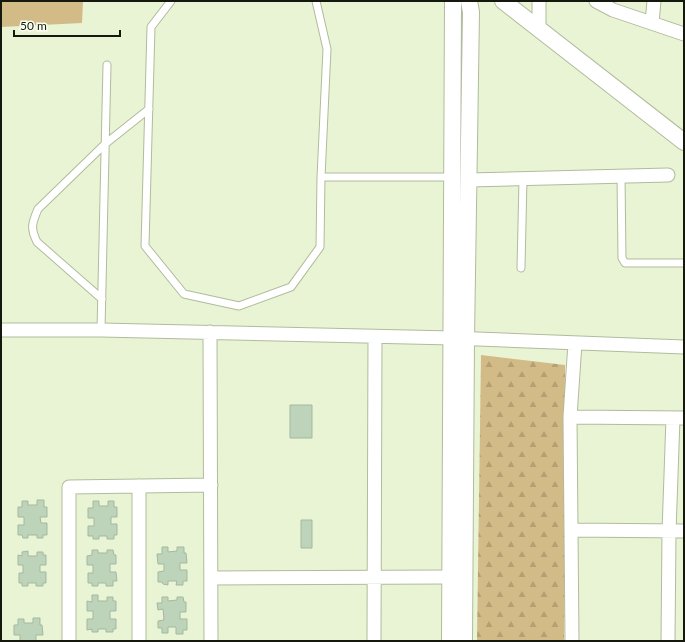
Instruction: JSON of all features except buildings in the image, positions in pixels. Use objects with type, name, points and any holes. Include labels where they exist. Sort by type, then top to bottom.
[{"type":"street","points":[[453,1],[453,177],[459,338],[464,641]]},
{"type":"street","points":[[450,641],[450,577],[459,338],[468,180],[471,12],[469,1]]},
{"type":"street","points":[[503,1],[684,142]]},
{"type":"street","points":[[539,1],[539,29]]},
{"type":"street","points":[[596,1],[613,10],[684,34]]},
{"type":"street","points":[[652,23],[654,1]]},
{"type":"street","points":[[468,180],[668,175]]},
{"type":"street","points":[[1,330],[101,330],[459,338],[684,347]]},
{"type":"street","points":[[210,332],[212,578],[211,641]]},
{"type":"street","points":[[374,641],[375,337]]},
{"type":"street","points":[[572,641],[570,417],[575,343]]},
{"type":"street","points":[[570,417],[678,418],[669,532],[668,641]]},
{"type":"street","points":[[69,641],[69,487],[211,485]]},
{"type":"street","points":[[139,486],[139,641]]},
{"type":"street","points":[[572,530],[684,531]]},
{"type":"street","points":[[212,578],[450,577]]},
{"type":"lane","points":[[171,1],[151,27],[145,246],[184,294],[239,306],[291,287],[320,247],[321,177],[327,49],[316,1]]},
{"type":"lane","points":[[101,330],[107,65]]},
{"type":"lane","points":[[102,299],[36,242],[32,232],[34,219],[38,209],[105,144],[149,109]]},
{"type":"lane","points":[[621,176],[622,258],[625,263],[684,263]]},
{"type":"lane","points":[[321,177],[453,177]]},
{"type":"lane","points":[[521,268],[523,179]]},
{"type":"green space","points":[[1,1],[83,1],[82,23],[1,27]]},
{"type":"green space","points":[[481,355],[565,365],[564,641],[477,641]]}]
